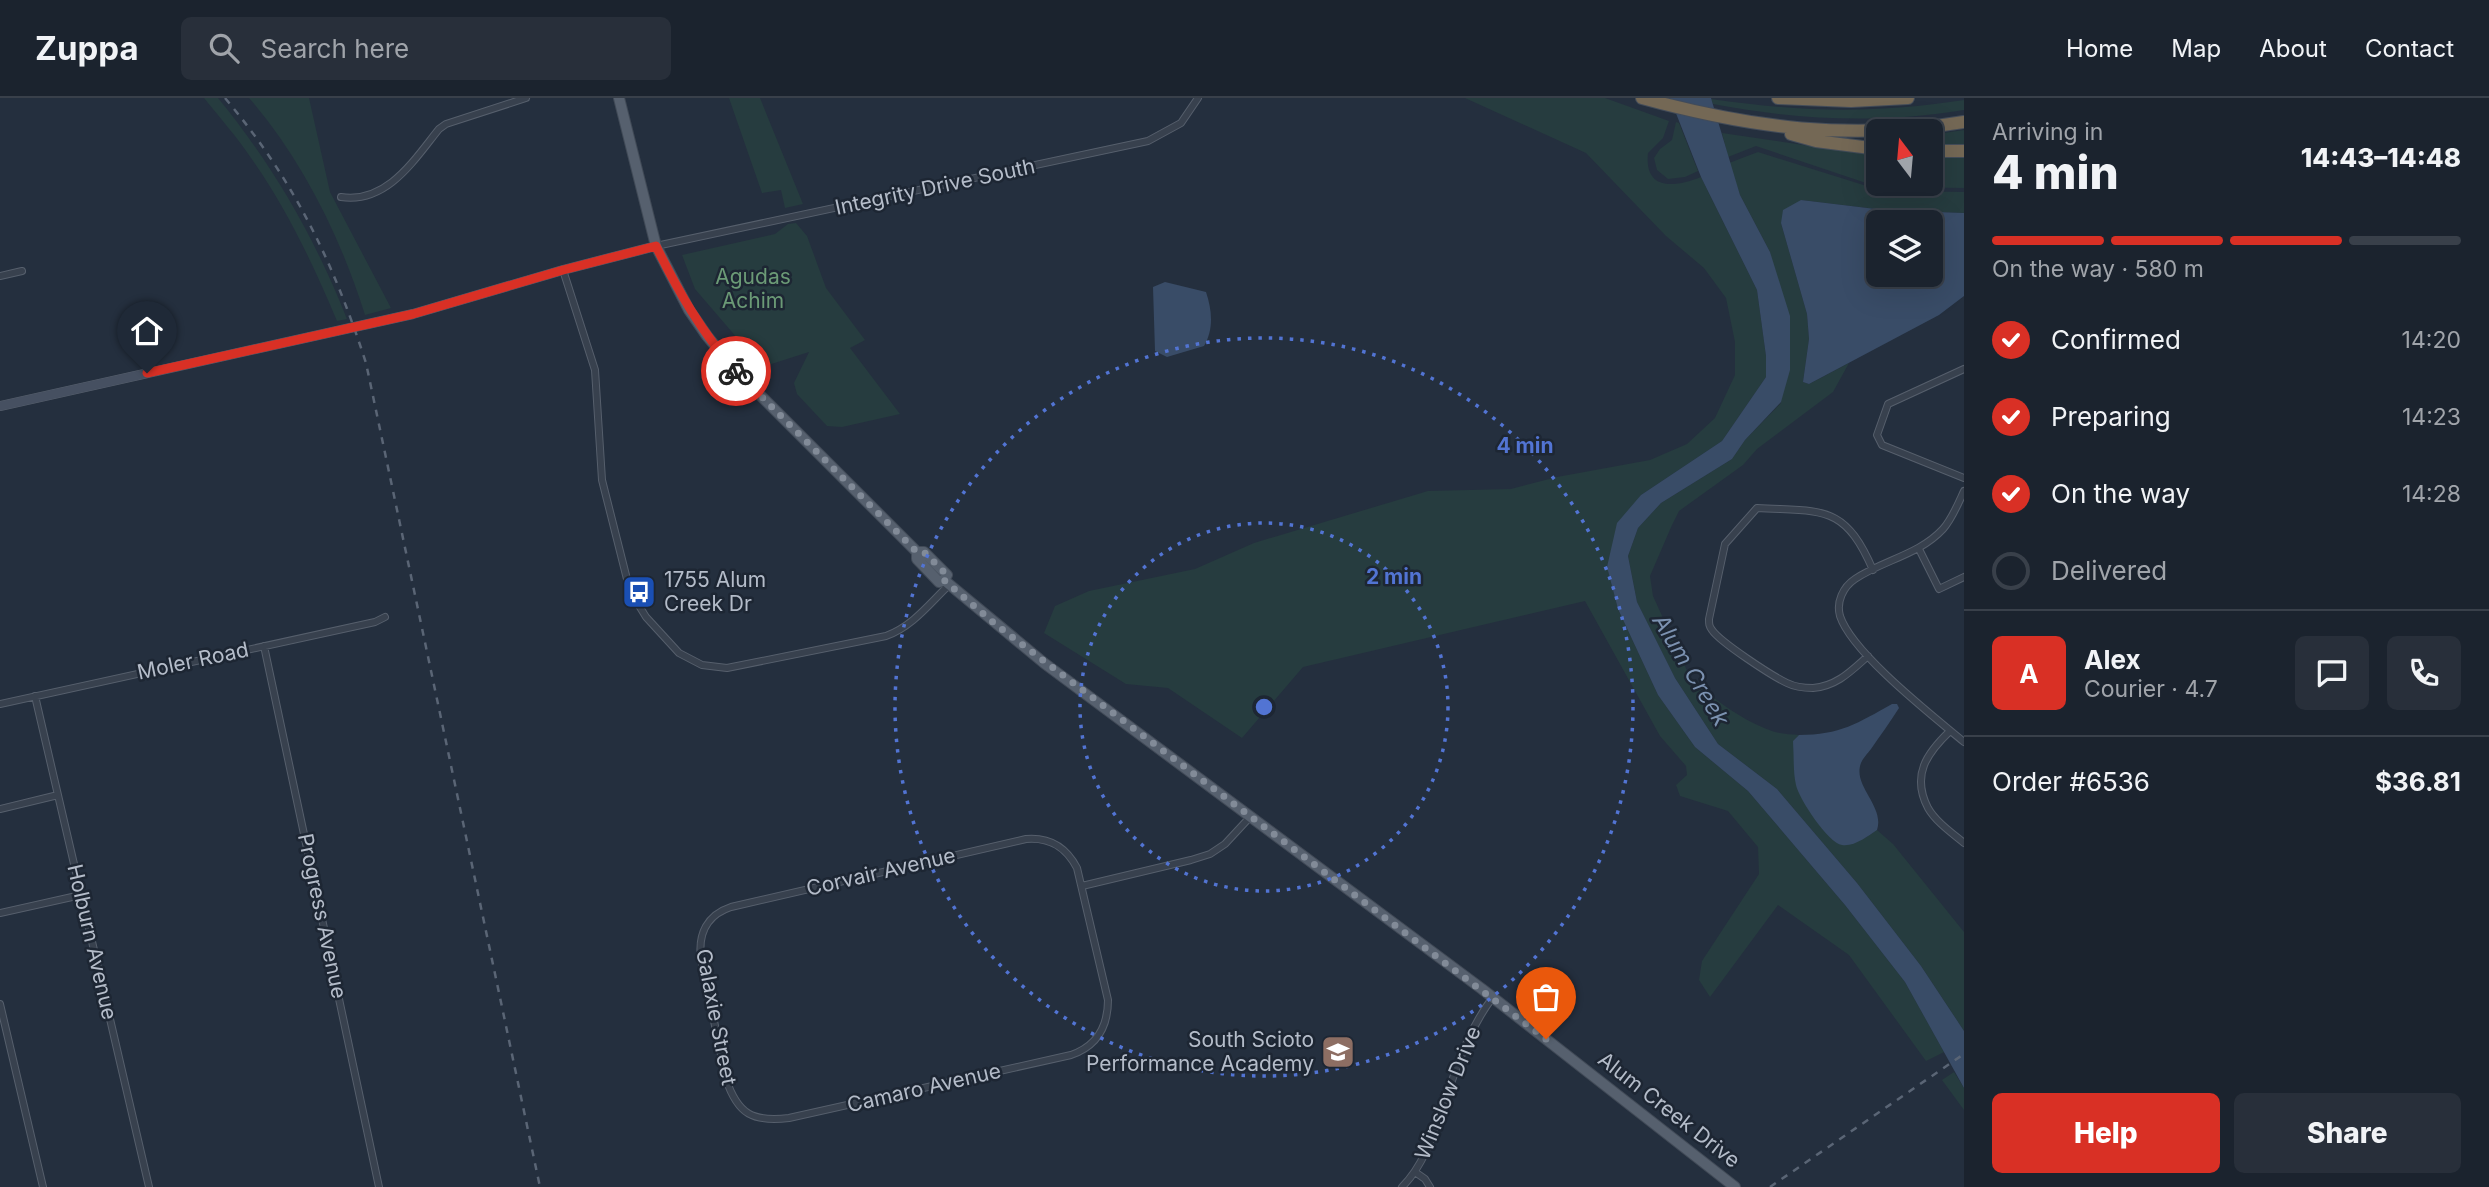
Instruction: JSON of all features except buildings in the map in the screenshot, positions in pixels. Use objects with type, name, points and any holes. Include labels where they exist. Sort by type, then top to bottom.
[{"type":"highway","points":[[1642,98],[1816,141],[1866,147]]},
{"type":"highway","points":[[1778,98],[1851,101],[1908,98]]},
{"type":"highway","points":[[1756,125],[1853,131],[1964,121]]},
{"type":"highway","points":[[1943,150],[1964,151]]},
{"type":"main road","name":"Alum Creek Drive","points":[[619,98],[656,246],[689,310],[727,361],[917,552],[917,559],[939,582],[947,583],[1044,663],[1493,997],[1735,1187]]},
{"type":"main road","points":[[0,406],[413,314],[656,246]]},
{"type":"street","points":[[341,197],[369,195],[389,187],[446,124],[526,98]]},
{"type":"street","name":"Integrity Drive South","points":[[656,246],[1148,141],[1181,123],[1198,98]]},
{"type":"street","points":[[563,270],[595,370],[602,480],[623,568],[639,608],[679,653],[702,665],[727,668],[886,636],[922,614],[947,583]]},
{"type":"street","points":[[0,276],[22,271]]},
{"type":"street","points":[[1964,369],[1888,404],[1877,435],[1882,445],[1964,478]]},
{"type":"street","points":[[1964,491],[1943,530],[1919,549],[1849,584],[1839,600],[1842,621],[1868,656],[1964,742]]},
{"type":"street","points":[[1868,656],[1840,681],[1815,688],[1795,686],[1769,672],[1722,639],[1713,631],[1709,620],[1725,544],[1757,508],[1827,513],[1854,534],[1864,548],[1873,570]]},
{"type":"street","points":[[1919,549],[1939,589],[1964,577]]},
{"type":"street","name":"Moler Road","points":[[0,704],[375,622],[385,617]]},
{"type":"street","name":"Progress Avenue","points":[[264,646],[379,1187]]},
{"type":"street","name":"Holburn Avenue","points":[[35,696],[149,1187]]},
{"type":"street","points":[[1950,730],[1926,757],[1923,786],[1928,808],[1964,843]]},
{"type":"street","points":[[0,809],[58,795]]},
{"type":"street","points":[[1082,886],[1210,854],[1225,844],[1251,816]]},
{"type":"street","name":"Corvair Avenue","points":[[710,920],[731,907],[1033,838],[1055,843],[1068,853],[1077,868],[1082,886]]},
{"type":"street","name":"Camaro Avenue","points":[[745,1112],[766,1120],[797,1116],[1071,1055],[1086,1048],[1098,1037],[1107,1020],[1108,1000],[1082,886]]},
{"type":"street","points":[[0,913],[81,895]]},
{"type":"street","name":"Galaxie Street","points":[[710,920],[701,938],[701,958],[726,1079],[732,1097],[745,1112]]},
{"type":"street","name":"Winslow Drive","points":[[1402,1187],[1415,1172],[1429,1146],[1476,1020],[1493,997]]},
{"type":"street","points":[[0,1004],[43,1187]]},
{"type":"street","points":[[1415,1172],[1425,1179],[1430,1187]]},
{"type":"green space","points":[[204,98],[218,98],[275,176],[307,231],[347,319],[337,321],[288,217],[246,150]]},
{"type":"green space","points":[[249,98],[309,98],[330,192],[391,308],[365,315],[344,257],[318,200],[286,147]]},
{"type":"green space","points":[[729,98],[760,98],[803,204],[785,208],[781,190],[762,193]]},
{"type":"green space","points":[[1465,98],[1605,98],[1669,121],[1663,138],[1648,153],[1651,175],[1656,180],[1672,184],[1701,177],[1757,290],[1766,356],[1766,377],[1722,441],[1641,495],[1607,567],[1618,609],[1658,695],[1695,747],[1748,791],[1845,905],[1905,982],[1944,1052],[1926,1061],[1849,955],[1778,905],[1710,997],[1699,980],[1702,961],[1759,874],[1758,847],[1728,811],[1680,796],[1676,785],[1687,775],[1686,766],[1660,736],[1585,601],[1303,667],[1242,738],[1168,688],[1126,684],[1044,633],[1055,606],[1089,591],[1195,569],[1254,543],[1428,491],[1511,489],[1557,477],[1650,460],[1687,444],[1715,418],[1735,375],[1735,342],[1726,298],[1704,268],[1666,236],[1586,153]]},
{"type":"green space","points":[[1711,99],[1776,107],[1838,110],[1899,108],[1964,100],[1964,110],[1901,117],[1807,117],[1713,104]]},
{"type":"green space","points":[[1676,122],[1679,123],[1698,171],[1685,177],[1668,179],[1657,170],[1654,158],[1660,149],[1672,140]]},
{"type":"green space","points":[[1964,130],[1964,147],[1943,147],[1943,133]]},
{"type":"green space","points":[[1722,133],[1866,154],[1866,183],[1756,146],[1728,157]]},
{"type":"green space","points":[[1758,152],[1866,186],[1866,196],[1943,196],[1943,192],[1964,192],[1964,213],[1943,212],[1943,210],[1884,210],[1801,200],[1781,223],[1807,314],[1809,339],[1803,382],[1809,384],[1849,363],[1833,392],[1757,449],[1743,465],[1679,511],[1650,576],[1653,596],[1689,675],[1716,700],[1761,727],[1799,735],[1793,742],[1865,838],[1877,830],[1893,844],[1964,932],[1964,1031],[1921,966],[1857,883],[1777,789],[1718,744],[1675,678],[1637,602],[1628,556],[1638,528],[1661,503],[1732,459],[1745,440],[1781,403],[1770,252],[1740,195],[1729,163]]},
{"type":"green space","points":[[1943,158],[1964,158],[1964,188],[1943,188]]},
{"type":"green space","name":"Agudas Achim","points":[[796,223],[807,236],[826,288],[865,340],[850,348],[900,414],[842,427],[827,426],[797,394],[794,383],[809,352],[762,367],[695,289],[682,255],[775,234],[788,224]]},
{"type":"green space","points":[[1954,1072],[1964,1088],[1964,1110],[1942,1080]]},
{"type":"water","points":[[1670,98],[1711,98],[1740,195],[1770,252],[1790,316],[1790,370],[1781,402],[1745,440],[1732,459],[1661,503],[1638,528],[1628,556],[1637,602],[1675,678],[1718,744],[1777,789],[1857,883],[1921,966],[1964,1031],[1964,1088],[1905,982],[1845,905],[1748,791],[1695,747],[1658,695],[1618,609],[1607,567],[1617,523],[1641,495],[1722,441],[1766,377],[1766,356],[1757,290],[1701,177]]},
{"type":"water","points":[[1801,200],[1884,210],[1866,210],[1866,287],[1943,287],[1943,212],[1964,213],[1964,296],[1939,315],[1809,384],[1803,382],[1809,339],[1807,314],[1781,223],[1783,210]]},
{"type":"water","points":[[1165,282],[1206,292],[1211,319],[1204,346],[1167,357],[1155,351],[1153,287]]},
{"type":"water","points":[[1892,704],[1897,704],[1899,708],[1863,759],[1859,771],[1864,788],[1877,813],[1877,830],[1856,843],[1842,845],[1822,829],[1798,792],[1794,775],[1793,741],[1799,735],[1826,733],[1848,727]]},
{"type":"railway","points":[[225,98],[272,160],[309,223],[340,290],[366,363],[540,1187]]},
{"type":"railway","points":[[1770,1187],[1964,1054]]},
{"type":"way so far","points":[[736,371],[917,552],[924,552],[940,567],[947,575],[944,580],[964,599],[1044,663],[1362,898],[1546,1039]]},
{"type":"place","name":"1755 Alum Creek Dr","points":[[639,592]]},
{"type":"place","name":"South Scioto Performance Academy","points":[[1338,1052]]},
{"type":"route","points":[[147,373],[413,314],[656,246],[689,310],[736,371]]},
{"type":"water label","name":"Alum Creek","points":[[1691,670]]}]
